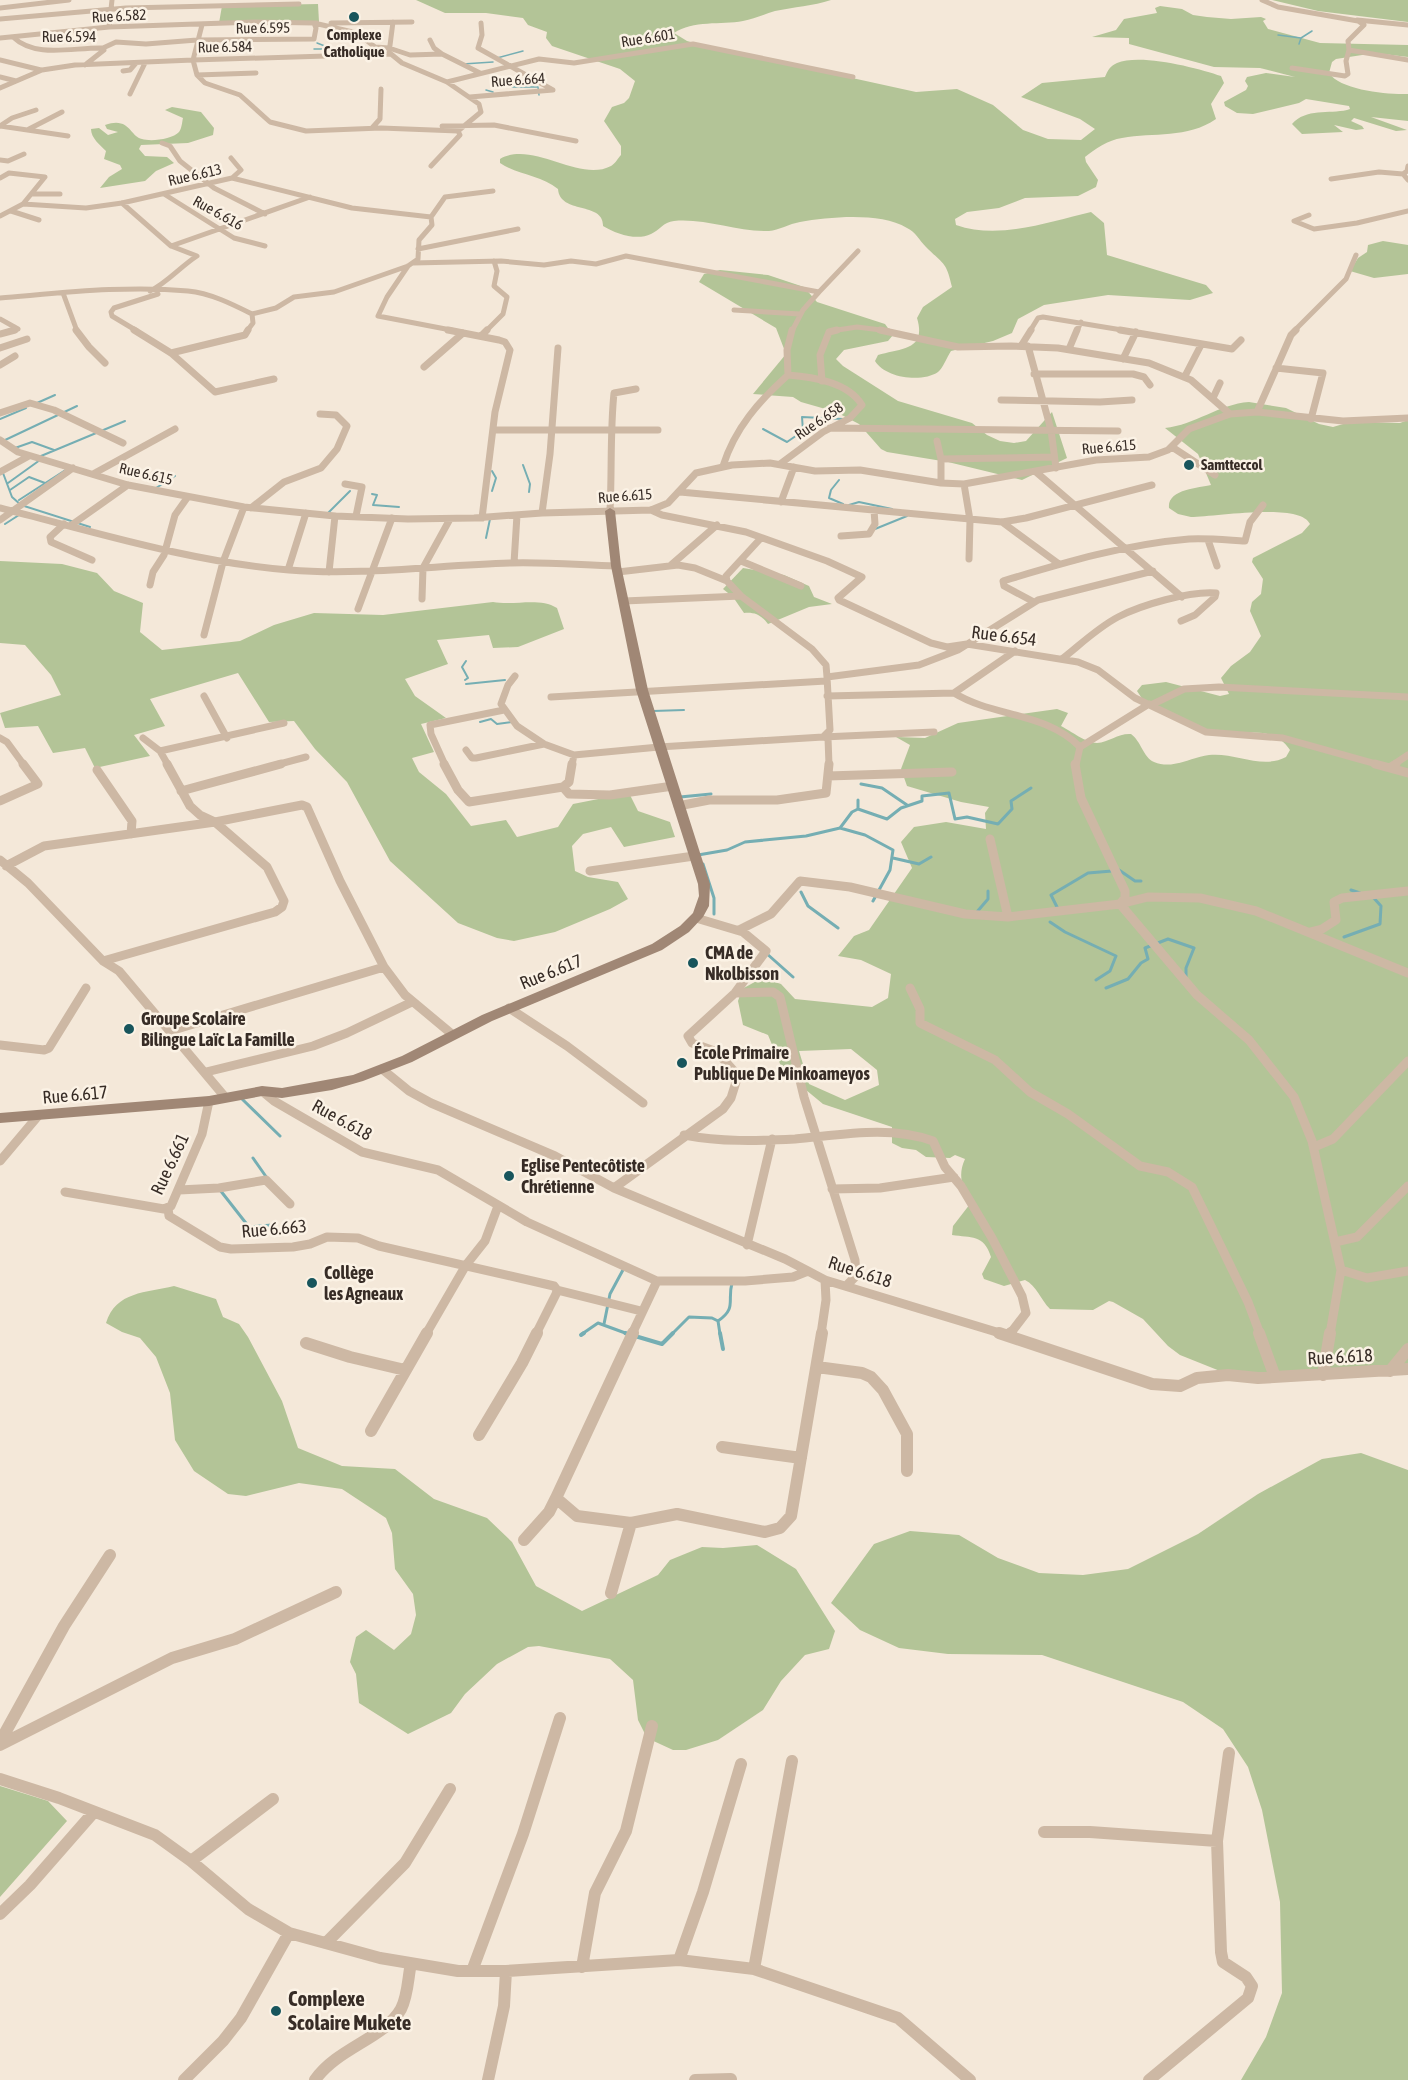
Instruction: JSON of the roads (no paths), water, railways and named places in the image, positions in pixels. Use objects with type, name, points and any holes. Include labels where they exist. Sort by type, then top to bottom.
[{"type":"street","points":[[0,8],[27,2],[69,0]]},
{"type":"street","points":[[109,27],[112,0]]},
{"type":"street","points":[[1262,0],[1278,7],[1354,20],[1408,25]]},
{"type":"street","points":[[0,19],[111,9],[299,4]]},
{"type":"street","points":[[218,12],[219,5]]},
{"type":"street","points":[[1292,68],[1345,76],[1348,74],[1346,61],[1349,50],[1348,41],[1364,25],[1354,20]]},
{"type":"street","name":"Rue 6.582","points":[[0,39],[109,27],[202,25],[216,22],[314,23],[357,33],[375,47],[390,51],[410,55],[442,54],[480,73]]},
{"type":"street","points":[[202,25],[193,60],[197,75],[205,83],[240,95],[270,122],[293,129],[314,131],[425,128],[458,131],[481,112],[479,104],[447,82],[400,61],[390,51],[393,22]]},
{"type":"street","points":[[314,23],[412,22]]},
{"type":"street","name":"Rue 6.595","points":[[103,48],[116,42],[146,44],[197,40],[314,39],[316,28],[314,23]]},
{"type":"street","points":[[482,23],[482,35],[478,48],[509,66]]},
{"type":"street","points":[[0,45],[14,39]]},
{"type":"street","name":"Rue 6.594","points":[[14,39],[31,49],[103,48],[104,50],[85,65]]},
{"type":"street","points":[[313,57],[314,39]]},
{"type":"street","points":[[430,40],[434,48],[442,54]]},
{"type":"street","name":"Rue 6.601","points":[[447,82],[543,58],[579,62],[693,44],[853,77]]},
{"type":"street","points":[[1349,50],[1408,60]]},
{"type":"street","name":"Rue 6.584","points":[[0,88],[42,70],[85,65],[313,57],[390,51]]},
{"type":"street","points":[[395,67],[400,61],[442,54]]},
{"type":"street","points":[[0,60],[42,70]]},
{"type":"street","points":[[123,71],[130,70],[136,63]]},
{"type":"street","points":[[130,94],[145,63]]},
{"type":"street","name":"Rue 6.664","points":[[470,96],[553,90],[509,66]]},
{"type":"street","points":[[197,75],[256,73]]},
{"type":"street","points":[[0,77],[16,81]]},
{"type":"street","points":[[372,128],[380,119],[381,89]]},
{"type":"street","points":[[0,126],[12,118],[36,110]]},
{"type":"street","points":[[29,129],[62,112]]},
{"type":"street","points":[[425,128],[468,122],[516,125],[576,141]]},
{"type":"street","points":[[0,126],[68,136]]},
{"type":"street","points":[[431,166],[460,135],[458,131]]},
{"type":"street","points":[[162,143],[170,146],[180,161],[222,193],[265,214]]},
{"type":"street","points":[[0,160],[8,161],[24,154]]},
{"type":"street","points":[[231,158],[241,170],[232,178]]},
{"type":"street","points":[[1403,174],[1408,166]]},
{"type":"street","points":[[1331,179],[1379,172],[1403,174],[1408,180]]},
{"type":"street","points":[[0,178],[6,174],[45,177],[23,204],[0,216]]},
{"type":"street","name":"Rue 6.613","points":[[23,204],[72,209],[122,203],[232,178],[376,212],[431,217]]},
{"type":"street","points":[[0,298],[96,290],[200,292],[229,302],[252,314],[276,308],[294,297],[334,292],[411,264],[418,259],[419,240],[432,225],[431,217],[445,197],[493,191]]},
{"type":"street","points":[[32,194],[60,194]]},
{"type":"street","name":"Rue 6.616","points":[[164,194],[220,230],[243,241],[265,246]]},
{"type":"street","points":[[173,246],[310,197]]},
{"type":"street","points":[[122,203],[173,246],[197,256],[178,268],[160,286],[148,291]]},
{"type":"street","points":[[11,211],[39,220]]},
{"type":"street","points":[[1309,215],[1294,221],[1314,229],[1357,223],[1408,211]]},
{"type":"street","points":[[418,249],[518,229]]},
{"type":"street","points":[[723,466],[729,445],[736,432],[768,393],[788,375],[786,353],[789,339],[800,314],[858,251]]},
{"type":"street","points":[[1257,412],[1291,335],[1346,279],[1356,255]]},
{"type":"street","points":[[411,264],[494,261],[544,265],[571,261],[596,264],[626,256],[819,292]]},
{"type":"street","points":[[481,336],[503,314],[507,297],[504,291],[494,286],[497,271],[494,261]]},
{"type":"street","points":[[411,264],[387,297],[378,316],[505,342],[510,350],[500,380],[489,446],[482,518]]},
{"type":"street","points":[[165,291],[114,308],[111,312],[112,316],[171,353],[215,392],[274,379]]},
{"type":"street","points":[[63,293],[69,319],[75,332],[105,363]]},
{"type":"street","points":[[734,310],[800,314]]},
{"type":"street","points":[[171,353],[245,335],[253,323],[252,314]]},
{"type":"street","points":[[1056,468],[1051,430],[1024,346],[1040,317],[1081,322],[1232,349],[1241,340]]},
{"type":"street","points":[[0,319],[18,329],[0,334]]},
{"type":"street","points":[[1069,349],[1081,322]]},
{"type":"street","points":[[822,381],[820,355],[829,332],[841,328],[867,328],[951,347],[1024,346],[1069,349],[1123,359],[1185,376],[1230,414]]},
{"type":"street","points":[[1123,359],[1137,332]]},
{"type":"street","points":[[424,368],[463,333]]},
{"type":"street","points":[[0,348],[27,339]]},
{"type":"street","points":[[1185,376],[1201,345]]},
{"type":"street","points":[[542,513],[552,430],[558,348]]},
{"type":"street","points":[[0,365],[15,356]]},
{"type":"street","points":[[1276,368],[1323,373],[1311,418]]},
{"type":"street","points":[[1034,374],[1133,374],[1144,377],[1150,385]]},
{"type":"street","name":"Rue 6.658","points":[[780,464],[830,428],[850,417],[862,405],[858,397],[848,391],[822,381],[788,375]]},
{"type":"street","points":[[1213,398],[1220,383]]},
{"type":"street","points":[[614,1188],[684,1135],[723,1109],[734,1096],[738,1081],[732,1067],[716,1052],[694,1045],[689,1041],[688,1036],[735,993],[766,951],[758,942],[739,930],[696,918],[704,909],[707,897],[642,690],[617,569],[610,511],[614,393],[636,388]]},
{"type":"street","points":[[1001,400],[1132,400]]},
{"type":"street","points":[[0,413],[30,403],[54,410],[123,443]]},
{"type":"street","name":"Rue 6.615","points":[[0,440],[28,456],[128,485],[187,498],[335,516],[450,519],[542,513],[651,510],[668,503],[696,473],[723,466],[754,463],[780,464],[815,471],[864,470],[941,483],[964,484],[1096,460],[1149,457],[1172,447],[1189,429],[1230,414],[1257,412],[1343,422],[1408,418]]},
{"type":"street","points":[[204,635],[223,562],[248,507],[284,482],[315,472],[329,461],[347,426],[336,415],[320,414]]},
{"type":"street","points":[[830,428],[1118,431]]},
{"type":"street","points":[[93,474],[175,429]]},
{"type":"street","points":[[493,430],[658,430]]},
{"type":"street","points":[[937,441],[941,459],[941,483]]},
{"type":"street","points":[[1172,447],[1215,475]]},
{"type":"street","points":[[0,472],[28,456]]},
{"type":"street","points":[[941,459],[1054,457]]},
{"type":"street","points":[[781,502],[794,467]]},
{"type":"street","points":[[0,520],[73,468]]},
{"type":"street","points":[[1036,472],[1182,597]]},
{"type":"street","points":[[345,484],[362,487],[356,516]]},
{"type":"street","points":[[964,484],[970,519],[969,559]]},
{"type":"street","points":[[92,560],[51,542],[50,537],[128,485]]},
{"type":"street","points":[[680,492],[1002,522],[1026,518],[1152,485]]},
{"type":"street","points":[[150,585],[153,572],[165,550],[175,515],[187,498]]},
{"type":"street","points":[[1034,602],[1004,586],[1003,581],[1059,564],[1180,540],[1245,541],[1250,522],[1263,505]]},
{"type":"street","points":[[0,508],[165,550],[223,562],[288,570],[329,573],[514,563],[617,569],[671,565],[695,568],[727,581],[741,596],[812,649],[826,665],[830,730],[823,737]]},
{"type":"street","name":"Rue 6.654","points":[[651,510],[662,515],[717,525],[761,538],[827,561],[862,577],[838,598],[839,600],[931,643],[947,647],[967,644],[1015,651],[1092,667],[1129,694],[1209,733],[1283,738],[1408,773]]},
{"type":"street","points":[[841,536],[869,534],[875,524],[874,510]]},
{"type":"street","points":[[288,570],[306,513]]},
{"type":"street","points":[[514,563],[517,515]]},
{"type":"street","points":[[329,573],[335,516]]},
{"type":"street","points":[[358,609],[392,518]]},
{"type":"street","points":[[422,599],[423,568],[450,519]]},
{"type":"street","points":[[1002,522],[1059,564]]},
{"type":"street","points":[[671,565],[717,525]]},
{"type":"street","points":[[727,581],[727,574],[761,538]]},
{"type":"street","points":[[1208,540],[1216,566]]},
{"type":"street","points":[[741,561],[801,586]]},
{"type":"street","points":[[551,697],[827,679],[918,665],[967,644],[1034,602],[1153,571]]},
{"type":"street","points":[[1062,659],[1118,616],[1209,591],[1217,595],[1195,615],[1181,621]]},
{"type":"street","points":[[624,601],[741,596]]},
{"type":"street","points":[[827,696],[954,693],[1015,651]]},
{"type":"street","points":[[515,676],[508,685],[501,704],[504,710],[518,726],[544,744],[574,755],[659,747],[934,732]]},
{"type":"street","points":[[1120,904],[1125,898],[1125,891],[1099,839],[1075,779],[1074,756],[1080,747],[1150,705],[1184,689],[1220,687],[1408,697]]},
{"type":"street","points":[[954,693],[964,700],[1008,711],[1044,725],[1074,739],[1080,747]]},
{"type":"street","points":[[204,696],[228,738]]},
{"type":"street","points":[[504,710],[430,725],[431,734],[464,799],[473,802],[563,787],[569,782],[574,755]]},
{"type":"street","points":[[160,752],[228,738],[284,723]]},
{"type":"street","points":[[678,806],[709,800],[777,800],[826,793],[830,754],[828,738],[823,737]]},
{"type":"street","points":[[0,738],[8,742],[38,784],[0,801]]},
{"type":"street","points":[[103,961],[274,912],[282,907],[284,901],[267,867],[215,822],[200,816],[182,791],[160,752],[143,738]]},
{"type":"street","points":[[466,750],[471,758],[476,758],[544,744]]},
{"type":"street","points":[[1392,767],[1408,755]]},
{"type":"street","points":[[182,791],[306,757]]},
{"type":"street","points":[[97,770],[132,821],[131,834]]},
{"type":"street","points":[[828,776],[951,772]]},
{"type":"street","points":[[563,787],[569,794],[610,795],[673,786]]},
{"type":"street","points":[[225,1097],[119,971],[103,961],[28,883],[3,863],[44,846],[215,822],[292,805],[307,807],[340,881],[384,967],[412,1002],[453,1035]]},
{"type":"street","points":[[990,839],[1008,916]]},
{"type":"street","points":[[590,871],[694,856]]},
{"type":"street","points":[[739,930],[771,914],[800,880],[850,887],[965,914],[1008,916],[1120,904],[1148,897],[1200,898],[1256,911],[1408,973]]},
{"type":"street","points":[[1310,932],[1322,929],[1336,920],[1334,902],[1342,898],[1408,891]]},
{"type":"street","points":[[1120,904],[1197,995],[1250,1040],[1294,1097],[1314,1148],[1341,1270],[1323,1375]]},
{"type":"street","name":"Rue 6.617","points":[[0,1118],[209,1101],[262,1090],[282,1093],[332,1085],[382,1069],[509,1008],[657,947],[696,918]]},
{"type":"street","points":[[170,1031],[384,967]]},
{"type":"street","points":[[0,1045],[44,1050],[50,1048],[86,988]]},
{"type":"street","points":[[910,988],[920,1008],[920,1023],[995,1060],[1030,1092],[1068,1114],[1140,1166],[1168,1172],[1192,1188],[1248,1302],[1275,1377]]},
{"type":"street","points":[[735,993],[773,992],[780,997],[789,1044],[813,1135],[855,1260],[856,1276],[846,1286]]},
{"type":"street","points":[[206,1072],[313,1046],[347,1033],[412,1002]]},
{"type":"street","points":[[509,1008],[567,1046],[643,1103]]},
{"type":"street","points":[[1314,1148],[1333,1139],[1408,1060]]},
{"type":"street","points":[[382,1069],[409,1091],[431,1103],[555,1156],[614,1188],[785,1259],[808,1272]]},
{"type":"street","name":"Rue 6.618","points":[[262,1090],[274,1101],[362,1152],[438,1170],[498,1206],[565,1241],[657,1281],[757,1280],[793,1277],[808,1272],[825,1280],[1010,1336],[1152,1384],[1180,1386],[1197,1378],[1228,1375],[1275,1377],[1408,1369]]},
{"type":"street","name":"Rue 6.661","points":[[65,1192],[168,1208],[179,1190],[202,1134],[209,1101]]},
{"type":"street","points":[[0,1161],[38,1116]]},
{"type":"street","points":[[684,1135],[704,1140],[914,1133],[933,1141],[945,1167],[954,1177],[992,1238],[1022,1296],[1026,1313],[1010,1336]]},
{"type":"street","points":[[747,1245],[772,1139]]},
{"type":"street","points":[[832,1189],[880,1188],[954,1177]]},
{"type":"street","points":[[179,1190],[219,1188],[266,1180],[290,1204]]},
{"type":"street","points":[[1335,1242],[1358,1237],[1408,1186]]},
{"type":"street","points":[[371,1431],[466,1265],[485,1241],[498,1206]]},
{"type":"street","name":"Rue 6.663","points":[[168,1208],[169,1216],[220,1247],[231,1249],[293,1247],[310,1244],[327,1237],[358,1238],[379,1246],[466,1265]]},
{"type":"street","points":[[466,1265],[554,1286],[557,1290],[641,1311]]},
{"type":"street","points":[[1341,1270],[1367,1278],[1408,1271]]},
{"type":"street","points":[[556,1498],[577,1516],[632,1523],[678,1514],[765,1532],[775,1531],[786,1525],[791,1516],[817,1367],[826,1300],[825,1280]]},
{"type":"street","points":[[524,1540],[549,1512],[657,1281]]},
{"type":"street","points":[[479,1435],[522,1363],[557,1290]]},
{"type":"street","points":[[306,1343],[350,1357],[405,1370]]},
{"type":"street","points":[[1390,1371],[1408,1349]]},
{"type":"street","points":[[817,1367],[862,1373],[871,1377],[883,1390],[907,1434],[907,1472]]},
{"type":"street","points":[[723,1447],[801,1458]]},
{"type":"street","points":[[611,1593],[632,1523]]},
{"type":"street","points":[[0,1743],[64,1626],[110,1555]]},
{"type":"street","points":[[0,1743],[172,1658],[198,1653],[225,1644],[336,1592]]},
{"type":"street","points":[[472,1971],[523,1834],[560,1718]]},
{"type":"street","points":[[582,1967],[595,1893],[626,1831],[652,1726]]},
{"type":"street","points":[[1149,2080],[1248,1998],[1252,1986],[1246,1977],[1223,1962],[1217,1841],[1228,1753]]},
{"type":"street","points":[[754,1969],[792,1761]]},
{"type":"street","points":[[679,1960],[703,1892],[741,1764]]},
{"type":"street","points":[[0,1779],[155,1836],[191,1861],[248,1909],[289,1933],[380,1958],[458,1971],[506,1971],[679,1960],[754,1969],[898,2018],[970,2080]]},
{"type":"street","points":[[327,1942],[405,1863],[450,1789]]},
{"type":"street","points":[[191,1861],[273,1799]]},
{"type":"street","points":[[0,1914],[30,1885],[93,1813]]},
{"type":"street","points":[[1044,1832],[1090,1832],[1217,1841]]},
{"type":"street","points":[[184,2080],[223,2041],[241,2018],[289,1933]]},
{"type":"street","points":[[315,2080],[318,2073],[347,2049],[395,2016],[401,2008],[411,1963]]},
{"type":"street","points":[[488,2080],[504,2006],[506,1971]]},
{"type":"street","points":[[695,2080],[730,2079]]},
{"type":"waterway","points":[[1301,38],[1312,31]]},
{"type":"waterway","points":[[1278,35],[1301,38]]},
{"type":"waterway","points":[[1299,44],[1301,38]]},
{"type":"waterway","points":[[317,43],[330,48]]},
{"type":"waterway","points":[[314,49],[331,49]]},
{"type":"waterway","points":[[497,58],[523,51]]},
{"type":"waterway","points":[[463,64],[493,62]]},
{"type":"waterway","points":[[510,87],[538,87],[539,95]]},
{"type":"waterway","points":[[486,90],[493,92]]},
{"type":"waterway","points":[[37,403],[55,395]]},
{"type":"waterway","points":[[3,441],[77,406]]},
{"type":"waterway","points":[[0,419],[26,408]]},
{"type":"waterway","points":[[763,429],[787,442],[803,431],[802,417],[843,419]]},
{"type":"waterway","points":[[41,456],[125,421]]},
{"type":"waterway","points":[[15,448],[32,442],[54,450]]},
{"type":"waterway","points":[[8,483],[40,460]]},
{"type":"waterway","points":[[523,465],[530,484],[529,492]]},
{"type":"waterway","points":[[19,500],[67,469]]},
{"type":"waterway","points":[[492,471],[496,478],[492,491]]},
{"type":"waterway","points":[[3,473],[12,497],[21,505],[90,527]]},
{"type":"waterway","points":[[156,488],[175,476]]},
{"type":"waterway","points":[[10,490],[29,477],[45,483]]},
{"type":"waterway","points":[[839,480],[831,490],[829,498],[843,504]]},
{"type":"waterway","points":[[327,514],[350,491]]},
{"type":"waterway","points":[[372,494],[377,495],[373,505],[399,507]]},
{"type":"waterway","points":[[849,505],[859,502],[892,509]]},
{"type":"waterway","points":[[5,524],[19,515]]},
{"type":"waterway","points":[[875,529],[907,516]]},
{"type":"waterway","points":[[486,538],[490,519]]},
{"type":"waterway","points":[[465,680],[468,678],[462,667],[466,661]]},
{"type":"waterway","points":[[466,684],[505,680]]},
{"type":"waterway","points":[[653,711],[684,710]]},
{"type":"waterway","points":[[480,722],[491,719],[497,724],[512,722]]},
{"type":"waterway","points":[[861,784],[882,788],[907,805]]},
{"type":"waterway","points":[[858,809],[887,819],[901,808],[922,801],[922,796],[949,793],[955,819],[967,817],[998,824],[1012,809],[1011,801],[1031,788]]},
{"type":"waterway","points":[[680,797],[711,794]]},
{"type":"waterway","points":[[858,800],[858,809]]},
{"type":"waterway","points":[[840,828],[852,812],[858,809]]},
{"type":"waterway","points":[[698,855],[727,850],[745,842],[806,836],[840,828]]},
{"type":"waterway","points":[[840,828],[865,835],[893,850],[890,870],[873,901]]},
{"type":"waterway","points":[[893,858],[919,864],[931,857]]},
{"type":"waterway","points":[[703,864],[714,898],[714,914]]},
{"type":"waterway","points":[[1119,870],[1135,881],[1141,881]]},
{"type":"waterway","points":[[1058,909],[1051,895],[1088,873],[1112,871]]},
{"type":"waterway","points":[[1351,890],[1360,893]]},
{"type":"waterway","points":[[976,913],[988,899],[988,891]]},
{"type":"waterway","points":[[801,892],[808,906],[838,928]]},
{"type":"waterway","points":[[1344,937],[1380,924],[1381,906],[1372,896]]},
{"type":"waterway","points":[[1050,922],[1065,932],[1116,956],[1110,971],[1096,980]]},
{"type":"waterway","points":[[1106,988],[1128,979],[1141,963],[1148,959],[1145,948],[1168,939],[1194,948],[1186,968],[1186,977]]},
{"type":"waterway","points":[[766,953],[793,977]]},
{"type":"waterway","points":[[241,1098],[280,1136]]},
{"type":"waterway","points":[[253,1158],[267,1178]]},
{"type":"waterway","points":[[220,1190],[249,1227],[272,1225]]},
{"type":"waterway","points":[[604,1324],[610,1294],[624,1268]]},
{"type":"waterway","points":[[718,1321],[728,1312],[732,1283]]},
{"type":"waterway","points":[[635,1336],[662,1344],[689,1317],[712,1318],[718,1321]]},
{"type":"waterway","points":[[718,1321],[720,1334]]},
{"type":"waterway","points":[[582,1334],[598,1323],[628,1334],[625,1333]]},
{"type":"waterway","points":[[720,1333],[723,1349]]},
{"type":"place","name":"Complexe Catholique","points":[[354,17]]},
{"type":"place","name":"Samtteccol","points":[[1189,465]]},
{"type":"place","name":"CMA de Nkolbisson","points":[[693,963]]},
{"type":"place","name":"Groupe Scolaire Bilingue Laïc La Famille","points":[[129,1029]]},
{"type":"place","name":"École Primaire Publique De Minkoameyos","points":[[682,1063]]},
{"type":"place","name":"Eglise Pentecôtiste Chrétienne","points":[[509,1176]]},
{"type":"place","name":"Collège les Agneaux","points":[[312,1283]]},
{"type":"place","name":"Complexe Scolaire Mukete","points":[[276,2011]]}]
